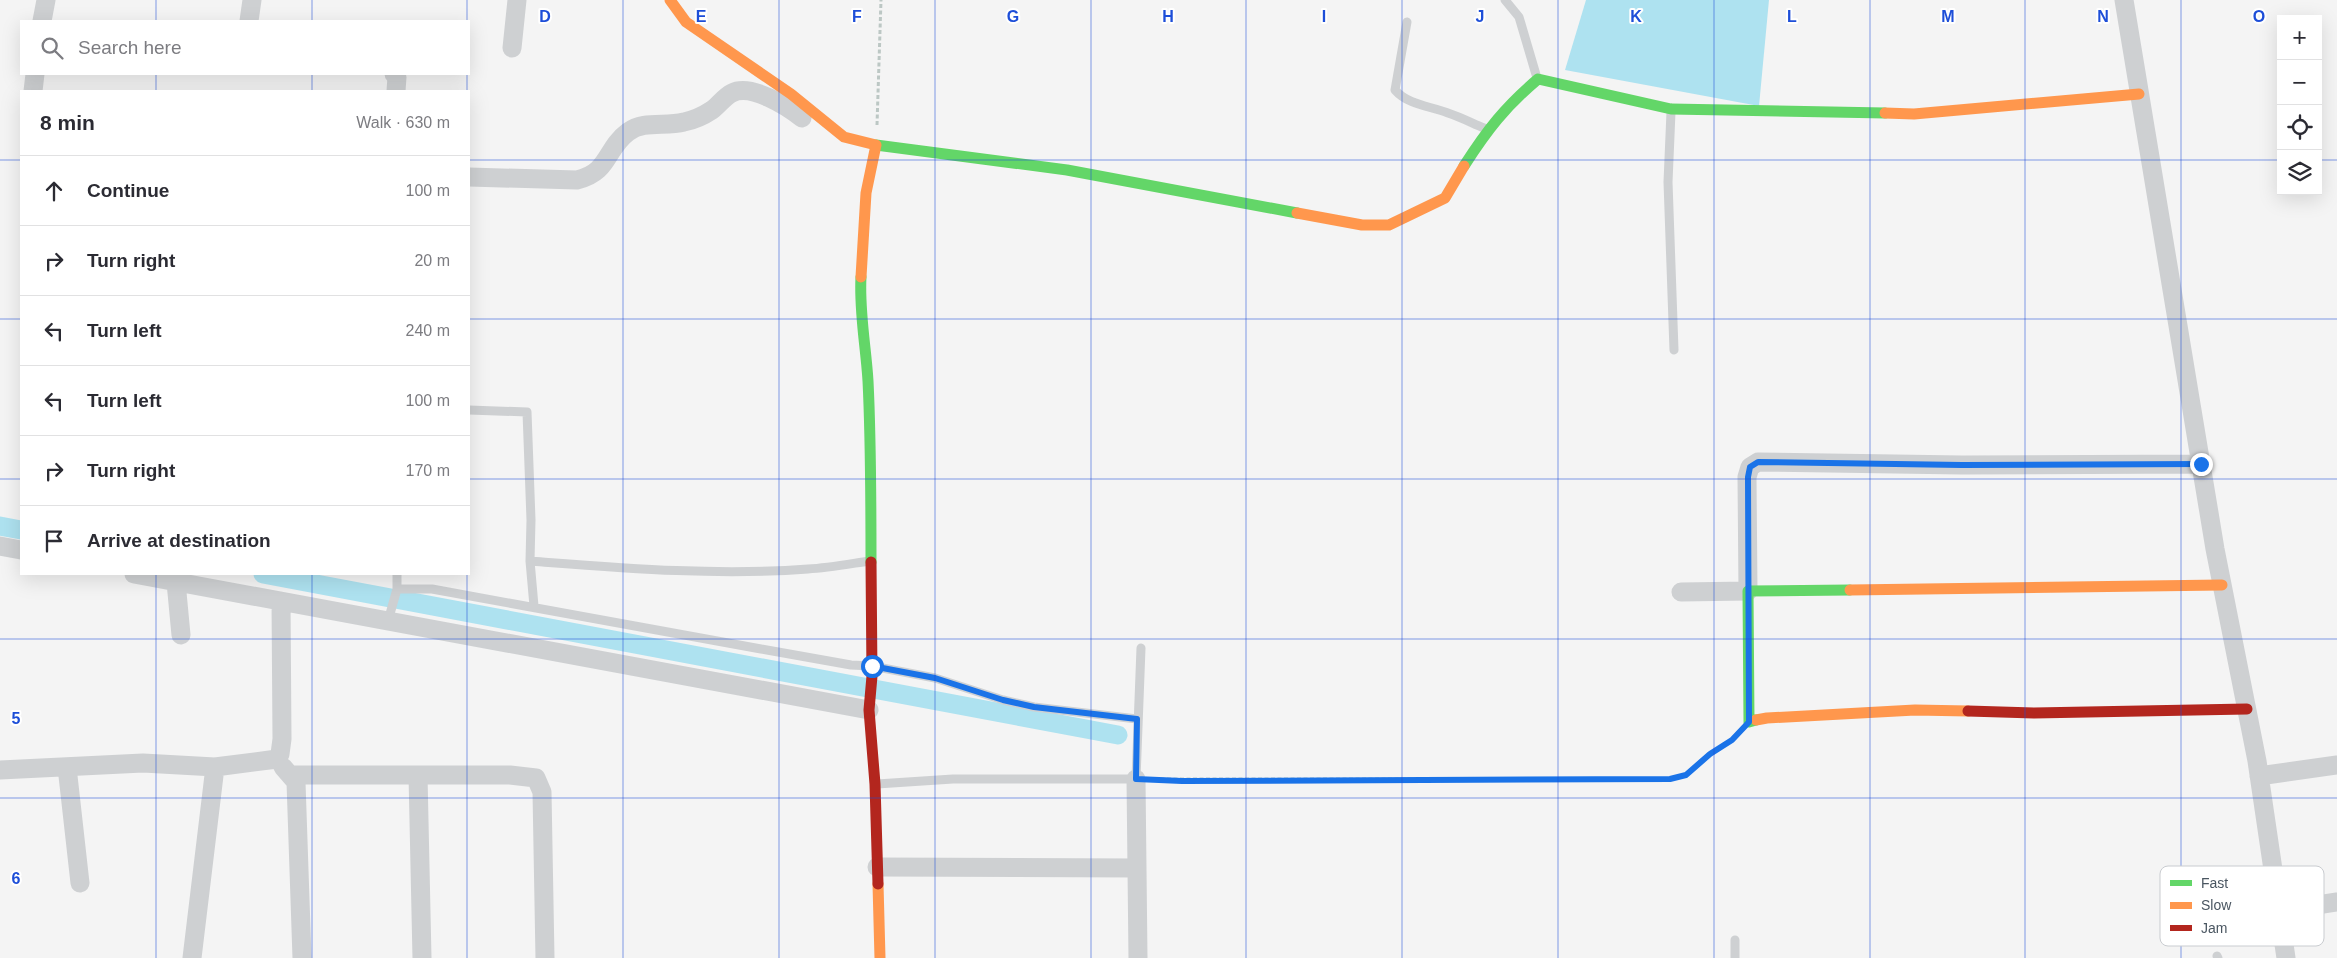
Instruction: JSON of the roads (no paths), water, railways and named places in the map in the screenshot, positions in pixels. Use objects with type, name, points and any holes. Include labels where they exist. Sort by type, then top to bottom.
[{"type":"street","points":[[42,20],[46,0]]},
{"type":"street","points":[[249,20],[252,0]]},
{"type":"street","points":[[512,48],[517,0]]},
{"type":"street","points":[[670,0],[686,22],[791,94],[844,137]]},
{"type":"street","points":[[2124,0],[2201,464],[2259,776],[2272,866]]},
{"type":"street","points":[[33,90],[36,75]]},
{"type":"street","points":[[395,75],[397,77],[396,90]]},
{"type":"street","points":[[470,177],[577,180],[585,178],[604,164],[616,142],[635,127],[681,123],[696,119],[712,110],[734,92],[740,90],[775,100],[787,106],[820,132],[829,136],[844,137],[876,145],[1067,170],[1362,225],[1389,225],[1418,214],[1445,198],[1487,130],[1517,97],[1538,78],[1671,109],[1914,114],[2139,94]]},
{"type":"street","points":[[876,145],[866,193],[860,294],[866,344],[870,421],[872,671],[869,710],[875,784],[880,958]]},
{"type":"street","points":[[2201,464],[1962,465],[1758,462],[1750,467],[1748,477],[1749,722],[1767,718],[1914,710],[2034,713],[2247,709]]},
{"type":"street","points":[[0,546],[20,550]]},
{"type":"street","points":[[139,575],[869,710]]},
{"type":"street","points":[[176,582],[181,635]]},
{"type":"street","points":[[1681,592],[2222,585]]},
{"type":"street","points":[[277,759],[280,754],[282,739],[281,601]]},
{"type":"street","points":[[0,770],[143,763],[215,768],[277,759]]},
{"type":"street","points":[[277,759],[296,782],[302,958]]},
{"type":"street","points":[[2259,776],[2337,765]]},
{"type":"street","points":[[67,767],[80,883]]},
{"type":"street","points":[[192,958],[215,768]]},
{"type":"street","points":[[290,775],[510,775],[536,778],[542,792],[545,958]]},
{"type":"street","points":[[418,775],[422,958]]},
{"type":"street","points":[[1136,779],[1138,958]]},
{"type":"street","points":[[877,867],[1136,868]]},
{"type":"street","points":[[2324,904],[2337,902]]},
{"type":"lane","points":[[1505,0],[1519,17],[1538,78]]},
{"type":"lane","points":[[1407,22],[1395,90],[1400,96],[1412,102],[1449,113],[1487,130]]},
{"type":"lane","points":[[1671,109],[1668,182],[1674,350]]},
{"type":"lane","points":[[470,410],[527,412],[531,520],[530,561],[534,606]]},
{"type":"lane","points":[[530,561],[659,570],[731,571],[809,569],[870,561]]},
{"type":"lane","points":[[388,621],[397,589],[397,575]]},
{"type":"lane","points":[[397,589],[432,589],[534,606],[851,665],[872,671],[935,678],[1003,700],[1034,707],[1137,719]]},
{"type":"lane","points":[[875,784],[953,778],[1136,779],[1141,648]]},
{"type":"lane","points":[[1735,940],[1735,958]]},
{"type":"water","points":[[1586,0],[1769,0],[1759,106],[1565,70]]},
{"type":"waterway","points":[[0,526],[20,530]]},
{"type":"waterway","points":[[268,575],[1118,735]]}]
